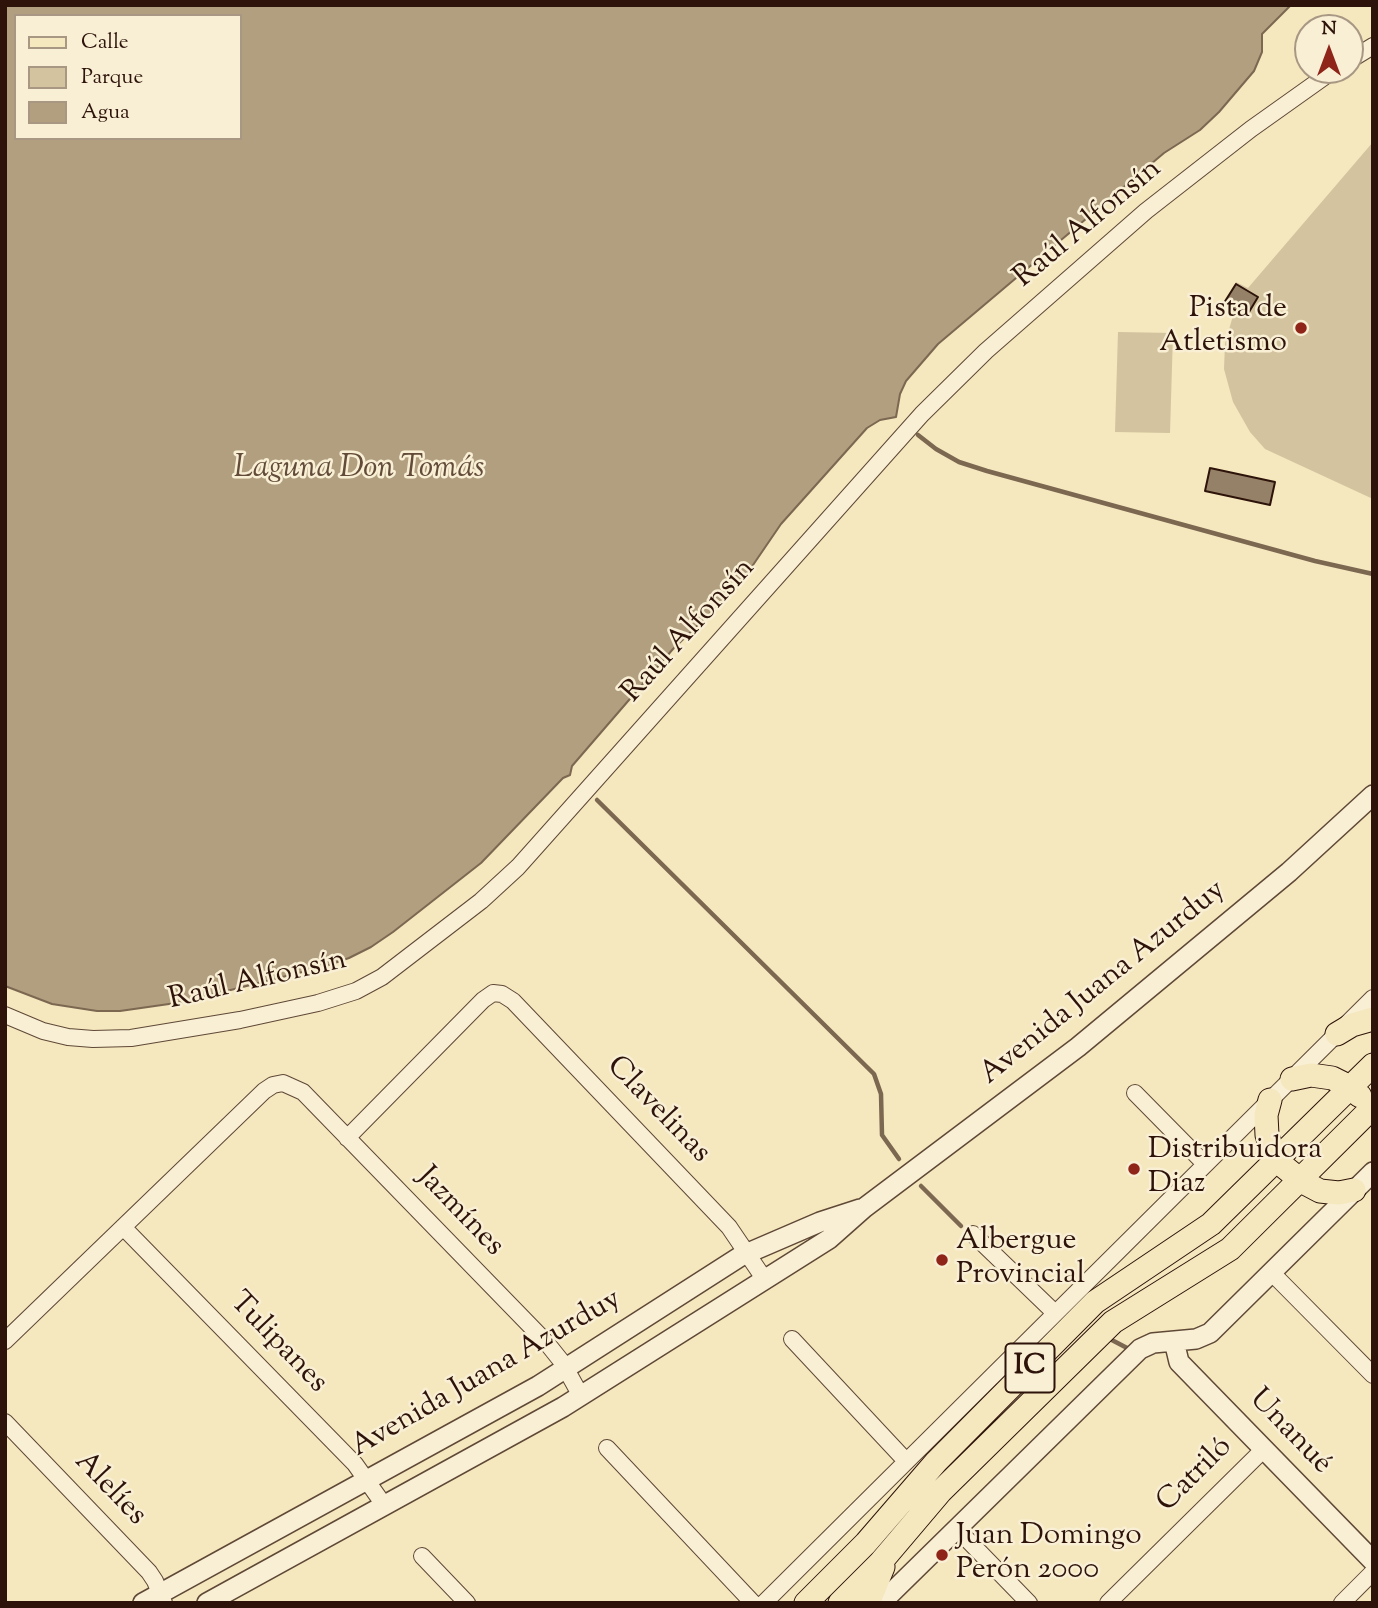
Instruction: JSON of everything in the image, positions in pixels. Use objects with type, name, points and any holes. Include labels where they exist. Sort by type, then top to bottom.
[{"type":"main road","points":[[1337,1034],[1352,1025],[1373,1019]]},
{"type":"main road","name":"IC","points":[[806,1603],[866,1543],[936,1462],[1095,1302],[1211,1224],[1373,1065]]},
{"type":"main road","points":[[1292,1079],[1322,1076],[1337,1079],[1350,1087],[1372,1110]]},
{"type":"main road","points":[[1270,1100],[1266,1120],[1267,1135],[1277,1159],[1300,1180],[1325,1192],[1339,1193],[1366,1181]]},
{"type":"main road","name":"IC","points":[[840,1603],[946,1487],[1113,1322],[1225,1252],[1372,1110]]},
{"type":"main road","points":[[868,1603],[889,1552]]},
{"type":"street","name":"Raúl Alfonsín","points":[[5,1015],[43,1031],[68,1037],[93,1040],[131,1038],[240,1020],[318,1003],[347,994],[382,977],[481,901],[518,867],[922,414],[986,351],[1146,211],[1315,84]]},
{"type":"street","name":"Avenida Juana Azurduy","points":[[207,1603],[580,1396],[829,1239],[864,1208],[1072,1052],[1289,872],[1373,795]]},
{"type":"street","name":"Clavelinas","points":[[347,1138],[483,1000],[498,993],[513,1001],[729,1227],[765,1280]]},
{"type":"street","points":[[764,1603],[1373,998]]},
{"type":"street","name":"Jazmínes","points":[[123,1227],[264,1091],[283,1083],[303,1092],[547,1342],[567,1369],[580,1396]]},
{"type":"street","points":[[1135,1093],[1205,1164]]},
{"type":"street","points":[[881,1603],[1140,1349],[1150,1343],[1196,1339],[1207,1334],[1366,1181]]},
{"type":"street","name":"Avenida Juana Azurduy","points":[[143,1603],[162,1598],[567,1369],[748,1252],[828,1219],[864,1208]]},
{"type":"street","points":[[5,1341],[123,1227]]},
{"type":"street","name":"Tulipanes","points":[[123,1227],[355,1464],[384,1505]]},
{"type":"street","points":[[973,1234],[1055,1313]]},
{"type":"street","points":[[1271,1272],[1373,1375]]},
{"type":"street","points":[[792,1339],[906,1461]]},
{"type":"street","name":"Unanué","points":[[1174,1341],[1179,1362],[1373,1560]]},
{"type":"street","name":"Alelíes","points":[[5,1422],[149,1572],[162,1598]]},
{"type":"street","points":[[607,1448],[753,1603]]},
{"type":"street","name":"Catriló","points":[[1108,1603],[1264,1449]]},
{"type":"street","points":[[957,1529],[1029,1603]]},
{"type":"street","points":[[422,1556],[467,1603]]},
{"type":"street","points":[[1342,1603],[1373,1572]]},
{"type":"green space","name":"Pista de Atletismo","points":[[1373,142],[1373,499],[1265,449],[1250,432],[1233,402],[1224,369],[1225,344],[1234,312],[1222,304],[1236,282],[1248,288]]},
{"type":"green space","points":[[1118,332],[1173,333],[1170,433],[1115,432]]},
{"type":"water","name":"Laguna Don Tomás","points":[[5,5],[1291,5],[1262,34],[1262,52],[1254,71],[1219,112],[1200,130],[1164,153],[938,344],[906,381],[900,394],[896,417],[880,420],[867,428],[781,524],[738,587],[673,649],[572,766],[570,775],[563,778],[481,863],[371,947],[326,966],[183,1002],[120,1011],[97,1011],[52,1004],[5,986]]},
{"type":"building","points":[[1236,284],[1258,297],[1246,317],[1224,303]]},
{"type":"building","points":[[1210,468],[1275,482],[1270,505],[1205,491]]},
{"type":"waterway","points":[[918,435],[959,462],[987,471],[1315,561],[1373,574]]},
{"type":"waterway","points":[[597,800],[874,1074],[881,1094],[882,1135],[899,1159]]},
{"type":"waterway","points":[[921,1186],[961,1226]]},
{"type":"waterway","points":[[1108,1338],[1129,1349]]},
{"type":"place","name":"Pista de Atletismo","points":[[1301,328]]},
{"type":"place","name":"Distribuidora Diaz","points":[[1134,1169]]},
{"type":"place","name":"Albergue Provincial","points":[[942,1260]]},
{"type":"place","name":"Juan Domingo Perón 2000","points":[[942,1555]]}]
